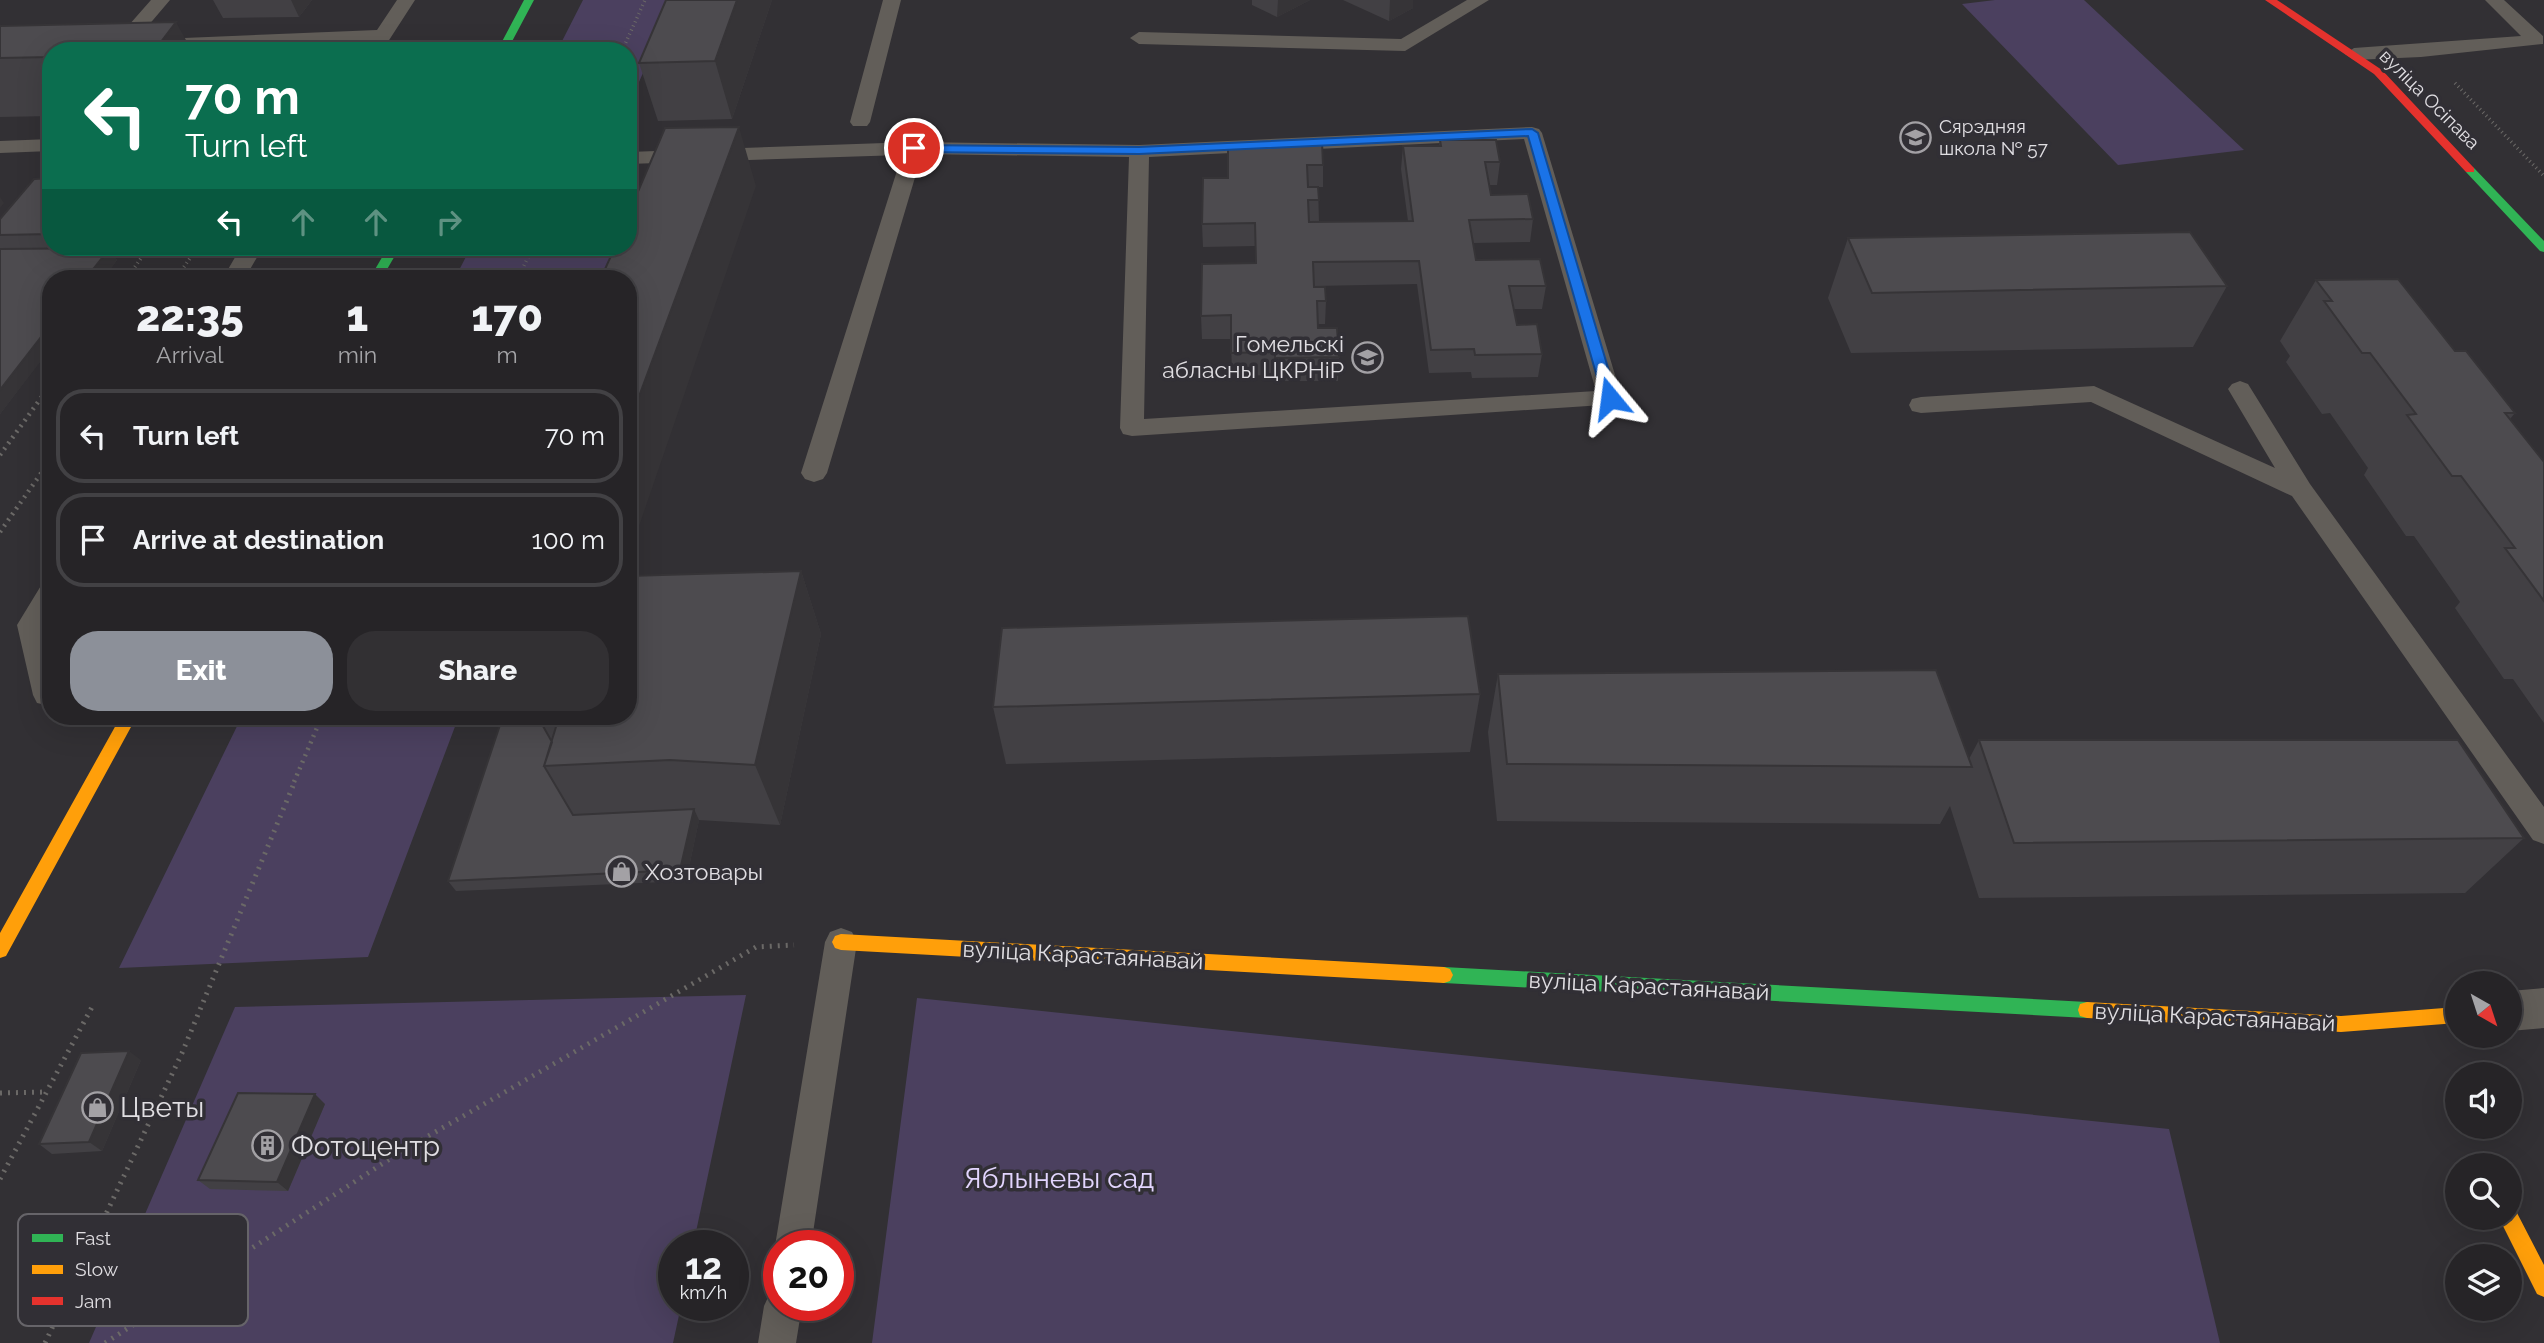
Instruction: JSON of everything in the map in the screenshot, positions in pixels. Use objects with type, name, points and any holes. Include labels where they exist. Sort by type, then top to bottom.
[{"type":"street","points":[[507,42],[529,0]]},
{"type":"street","name":"вуліца Осіпава","points":[[2270,0],[2378,72],[2544,248]]},
{"type":"street","points":[[0,950],[124,725]]},
{"type":"street","name":"вуліца Карастаянавай","points":[[841,942],[2341,1024],[2445,1016]]},
{"type":"street","points":[[2522,1010],[2544,1008]]},
{"type":"street","points":[[2515,1230],[2544,1287]]},
{"type":"lane","points":[[124,42],[161,0]]},
{"type":"lane","points":[[379,42],[406,0]]},
{"type":"lane","points":[[860,122],[892,0]]},
{"type":"lane","points":[[1139,38],[1405,45],[1480,0]]},
{"type":"lane","points":[[2494,0],[2540,40]]},
{"type":"lane","points":[[2354,54],[2540,40]]},
{"type":"lane","points":[[637,158],[914,148],[1139,151],[1532,133],[1610,398],[1132,428],[1139,151]]},
{"type":"lane","points":[[0,147],[42,145]]},
{"type":"lane","points":[[814,473],[914,148]]},
{"type":"lane","points":[[2240,389],[2301,490],[2544,831]]},
{"type":"lane","points":[[1921,405],[2094,394],[2301,490]]},
{"type":"lane","points":[[42,606],[31,625],[42,673]]},
{"type":"lane","points":[[796,1230],[841,942]]},
{"type":"lane","points":[[777,1343],[781,1321]]},
{"type":"path","points":[[626,42],[645,0]]},
{"type":"path","points":[[0,455],[42,397]]},
{"type":"path","points":[[0,532],[42,472]]},
{"type":"path","points":[[106,1214],[182,1053],[318,725]]},
{"type":"path","points":[[248,1251],[399,1153],[756,947]]},
{"type":"path","points":[[0,1179],[92,1007]]},
{"type":"path","points":[[0,1093],[47,1092]]},
{"type":"path","points":[[45,1343],[53,1326]]},
{"type":"path","points":[[105,1343],[131,1326]]},
{"type":"green space","points":[[583,0],[675,0],[637,87],[637,42],[562,42]]},
{"type":"green space","points":[[1995,0],[2084,0],[2244,150],[2118,165],[1962,4]]},
{"type":"green space","points":[[652,204],[637,244],[637,205]]},
{"type":"green space","points":[[466,256],[632,256],[627,270],[459,270]]},
{"type":"green space","points":[[238,725],[456,725],[368,957],[119,968]]},
{"type":"green space","points":[[746,995],[696,1230],[658,1230],[658,1321],[678,1321],[673,1343],[89,1343],[96,1326],[248,1326],[248,1214],[145,1214],[235,1007]]},
{"type":"green space","name":"Яблыневы сад","points":[[917,998],[2169,1129],[2220,1343],[872,1343]]},
{"type":"building","points":[[666,0],[737,0],[715,61],[639,63]]},
{"type":"building","points":[[176,22],[161,42],[42,42],[42,57],[0,58],[0,26]]},
{"type":"building","points":[[739,127],[637,402],[637,270],[605,270],[611,256],[637,256],[637,194],[665,128]]},
{"type":"building","points":[[1440,140],[1496,140],[1500,162],[1485,162],[1491,195],[1528,194],[1533,219],[1469,220],[1476,260],[1540,259],[1546,286],[1509,286],[1517,325],[1537,324],[1542,354],[1475,355],[1474,349],[1431,350],[1419,261],[1313,262],[1314,287],[1325,287],[1326,301],[1317,301],[1318,328],[1337,328],[1339,357],[1275,358],[1275,352],[1231,353],[1231,315],[1201,316],[1202,264],[1256,263],[1255,223],[1202,224],[1203,178],[1228,178],[1228,148],[1264,147],[1264,143],[1322,142],[1323,165],[1307,165],[1308,187],[1318,187],[1319,200],[1308,200],[1309,222],[1413,221],[1403,146],[1441,146]]},
{"type":"building","points":[[34,179],[42,179],[42,234],[0,235],[0,219]]},
{"type":"building","points":[[2190,232],[2227,286],[1872,293],[1848,238]]},
{"type":"building","points":[[0,249],[42,249],[42,256],[104,256],[92,270],[42,270],[42,336],[0,390]]},
{"type":"building","points":[[2398,279],[2455,351],[2466,351],[2515,413],[2505,413],[2544,462],[2544,601],[2505,548],[2515,548],[2461,476],[2452,476],[2407,415],[2416,414],[2370,353],[2362,353],[2324,301],[2332,301],[2316,280]]},
{"type":"building","points":[[801,571],[755,765],[670,760],[544,766],[557,725],[637,725],[637,576]]},
{"type":"building","points":[[1468,616],[1480,694],[993,707],[1002,628]]},
{"type":"building","points":[[1936,670],[1972,767],[1507,764],[1498,674]]},
{"type":"building","points":[[500,725],[542,725],[552,742],[544,766],[573,815],[694,809],[680,870],[448,881]]},
{"type":"building","points":[[1979,740],[2458,740],[2524,838],[2014,843]]},
{"type":"building","points":[[129,1051],[89,1142],[39,1144],[81,1053]]},
{"type":"building","name":"Фотоцентр","points":[[238,1093],[315,1094],[277,1182],[198,1180]]},
{"type":"traffic: fast","points":[[507,42],[529,0]]},
{"type":"traffic: fast","points":[[2470,170],[2544,248]]},
{"type":"traffic: fast","points":[[381,270],[389,256]]},
{"type":"traffic: fast","points":[[1444,975],[2087,1010]]},
{"type":"traffic: slow","points":[[0,950],[124,725]]},
{"type":"traffic: slow","points":[[841,942],[1444,975]]},
{"type":"traffic: slow","points":[[2087,1010],[2341,1024],[2445,1016]]},
{"type":"traffic: slow","points":[[2515,1230],[2544,1287]]},
{"type":"traffic: jam","points":[[2270,0],[2378,72],[2470,170]]},
{"type":"place","name":"Сярэдняя школа № 57","points":[[1916,137]]},
{"type":"place","name":"Гомельскі абласны ЦКРНіР","points":[[1367,357]]},
{"type":"place","name":"Хозтовары","points":[[622,872]]},
{"type":"place","name":"Цветы","points":[[97,1107]]},
{"type":"place","name":"Фотоцентр","points":[[268,1146]]},
{"type":"route","points":[[914,148],[1139,151],[1532,133],[1610,398]]}]
